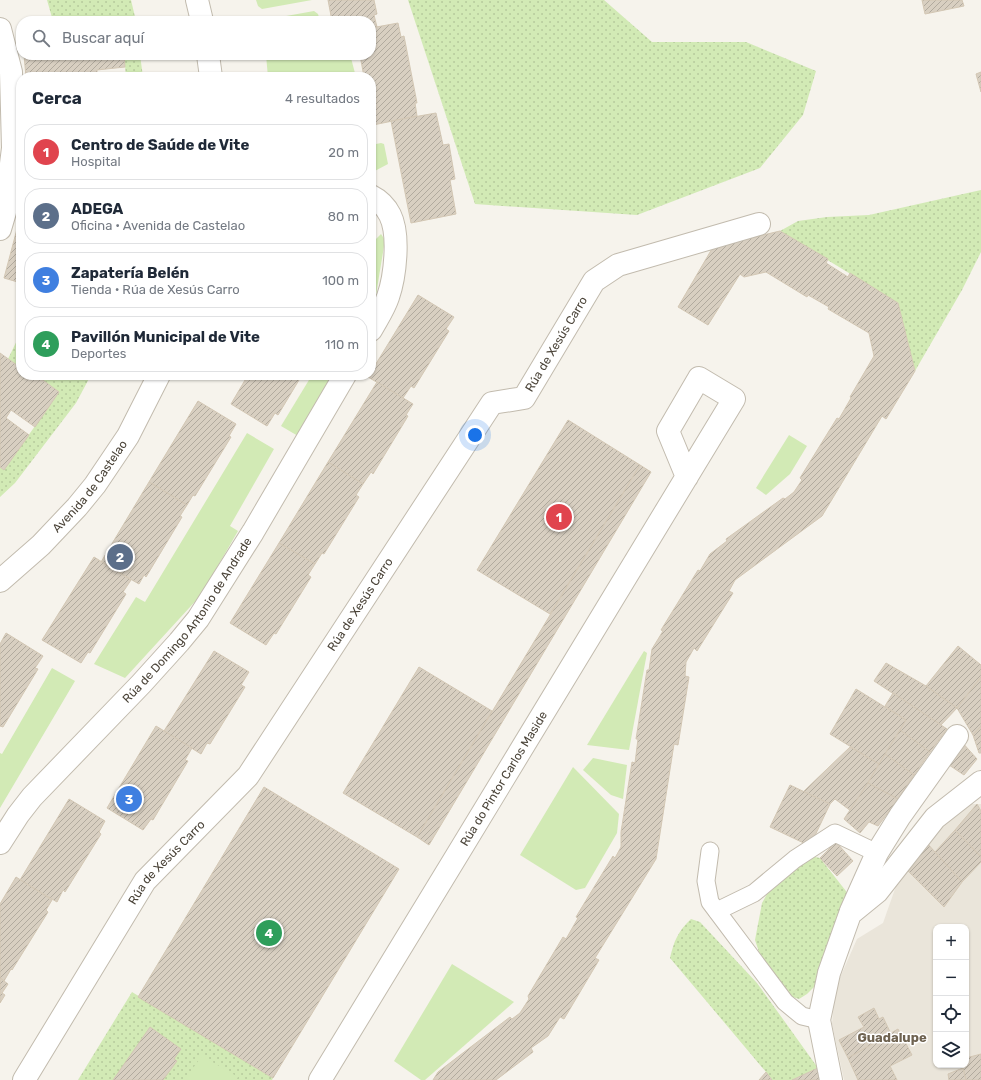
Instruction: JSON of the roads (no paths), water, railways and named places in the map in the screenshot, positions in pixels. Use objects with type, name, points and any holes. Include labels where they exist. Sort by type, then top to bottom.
[{"type":"street","points":[[197,0],[201,16]]},
{"type":"street","points":[[0,29],[11,72],[13,148],[5,212],[0,229]]},
{"type":"street","points":[[209,60],[210,72]]},
{"type":"street","points":[[376,199],[390,215],[394,229],[396,248],[395,266],[388,297],[384,308],[376,322]]},
{"type":"street","name":"Rúa de Xesús Carro","points":[[24,1080],[145,881],[248,776],[492,403],[524,398],[594,281],[618,265],[759,224]]},
{"type":"street","name":"Avenida de Castelao","points":[[0,581],[41,545],[77,507],[95,485],[128,436],[156,380]]},
{"type":"street","name":"Rúa de Domingo Antonio de Andrade","points":[[0,843],[18,815],[32,797],[141,684],[198,619],[256,526],[342,380]]},
{"type":"street","name":"Rúa do Pintor Carlos Maside","points":[[320,1080],[687,477]]},
{"type":"street","points":[[831,1080],[819,1020],[830,973],[850,914],[877,853],[900,816],[957,736]]},
{"type":"street","points":[[850,914],[877,892],[935,818],[981,782]]},
{"type":"lane","points":[[717,911],[754,893],[795,860],[835,833],[877,853]]},
{"type":"lane","points":[[710,851],[706,881],[710,902],[785,1002],[802,1016],[819,1020]]},
{"type":"place","name":"Centro de Saúde de Vite","points":[[559,517]]},
{"type":"place","name":"ADEGA","points":[[120,557]]},
{"type":"place","name":"Zapatería Belén","points":[[129,799]]},
{"type":"place","name":"Pavillón Municipal de Vite","points":[[269,933]]},
{"type":"district","name":"Guadalupe","points":[[892,1037]]}]
